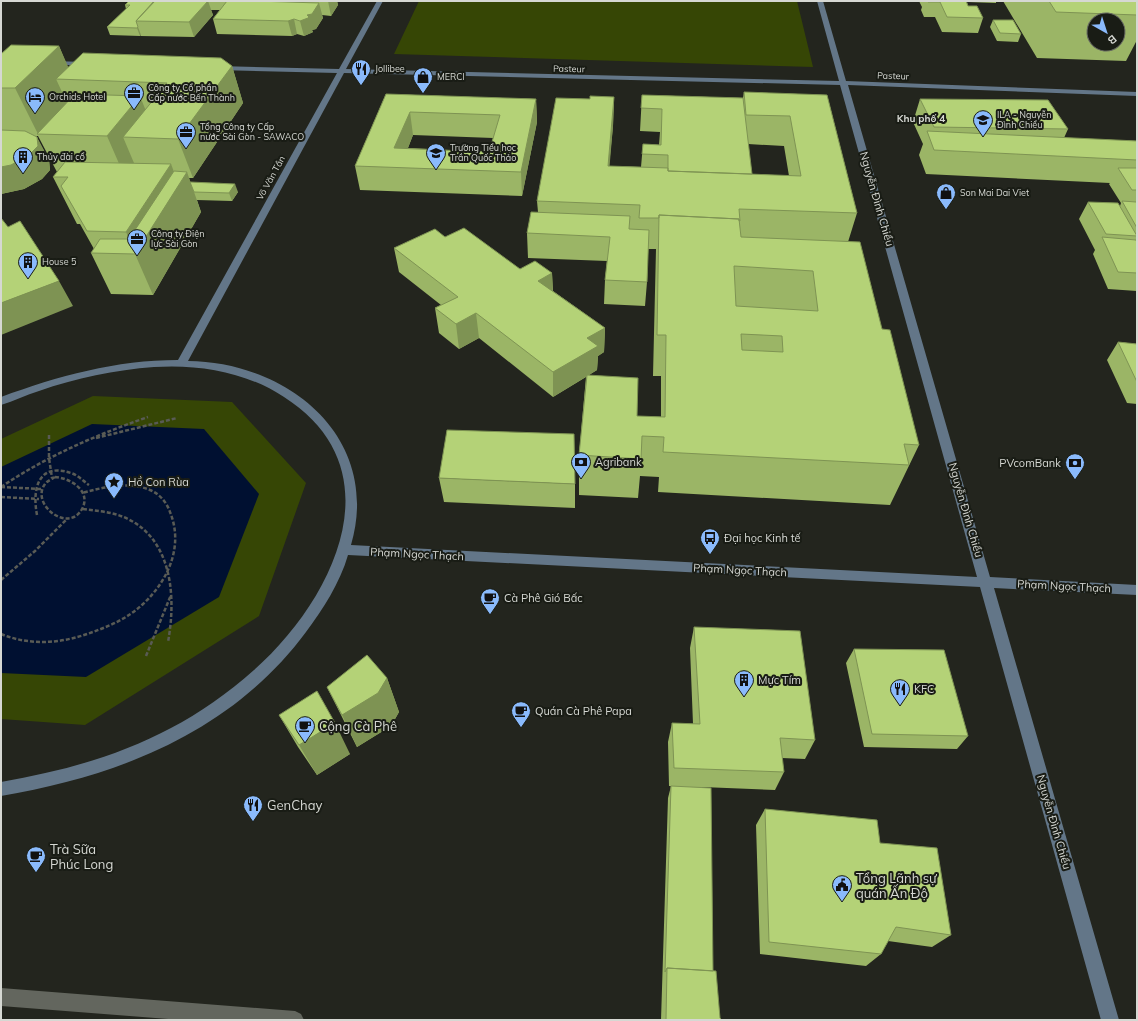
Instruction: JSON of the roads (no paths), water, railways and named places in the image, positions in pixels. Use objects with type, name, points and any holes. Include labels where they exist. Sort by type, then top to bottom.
[{"type":"main road","name":"Võ Văn Tần","points":[[181,364],[380,1]]},
{"type":"main road","name":"Nguyễn Đình Chiểu","points":[[820,1],[1110,1020]]},
{"type":"main road","points":[[41,62],[96,64]]},
{"type":"main road","name":"Pasteur","points":[[207,68],[844,83],[1137,94]]},
{"type":"main road","points":[[1,401],[38,387],[75,376],[146,364],[181,364],[213,367],[251,376],[272,384],[296,398],[317,415],[333,436],[339,448],[351,488],[351,518],[344,550],[330,584],[309,619],[281,653],[246,686],[205,717],[157,744],[107,765],[54,781],[1,789]]},
{"type":"main road","name":"Phạm Ngọc Thạch","points":[[344,550],[986,581],[1137,590]]},
{"type":"lane","points":[[1,997],[296,1020]]},
{"type":"water","name":"Hồ Con Rùa","points":[[92,424],[204,429],[259,494],[219,597],[86,677],[1,673],[1,467]]},
{"type":"place","name":"Jollibee","points":[[361,86]]},
{"type":"place","name":"MERCI","points":[[423,94]]},
{"type":"place","name":"Công ty Cổ phần Cấp nước Bến Thành","points":[[134,110]]},
{"type":"place","name":"Orchids Hotel","points":[[35,114]]},
{"type":"place","name":"ILA - Nguyễn Đình Chiểu","points":[[983,137]]},
{"type":"place","name":"Tổng Công ty Cấp nước Sài Gòn - SAWACO","points":[[186,149]]},
{"type":"place","name":"Trường Tiểu học Trần Quốc Thảo","points":[[436,170]]},
{"type":"place","name":"Thủy đài cổ","points":[[23,174]]},
{"type":"place","name":"Son Mai Dai Viet","points":[[946,210]]},
{"type":"place","name":"Công ty Điện lực Sài Gòn","points":[[137,256]]},
{"type":"place","name":"House 5","points":[[28,279]]},
{"type":"place","name":"Agribank","points":[[581,479]]},
{"type":"place","name":"PVcomBank","points":[[1075,480]]},
{"type":"place","name":"Hồ Con Rùa","points":[[114,499]]},
{"type":"place","name":"Đại học Kinh tế","points":[[710,555]]},
{"type":"place","name":"Cà Phê Gió Bấc","points":[[490,615]]},
{"type":"place","name":"Mực Tím","points":[[744,697]]},
{"type":"place","name":"KFC","points":[[900,706]]},
{"type":"place","name":"Quán Cà Phê Papa","points":[[521,728]]},
{"type":"place","name":"Cộng Cà Phê","points":[[305,743]]},
{"type":"place","name":"GenChay","points":[[253,822]]},
{"type":"place","name":"Trà Sữa Phúc Long","points":[[36,873]]},
{"type":"place","name":"Tổng Lãnh sự quán Ấn Độ","points":[[842,902]]},
{"type":"district","name":"Khu phố 4","points":[[921,118]]}]
